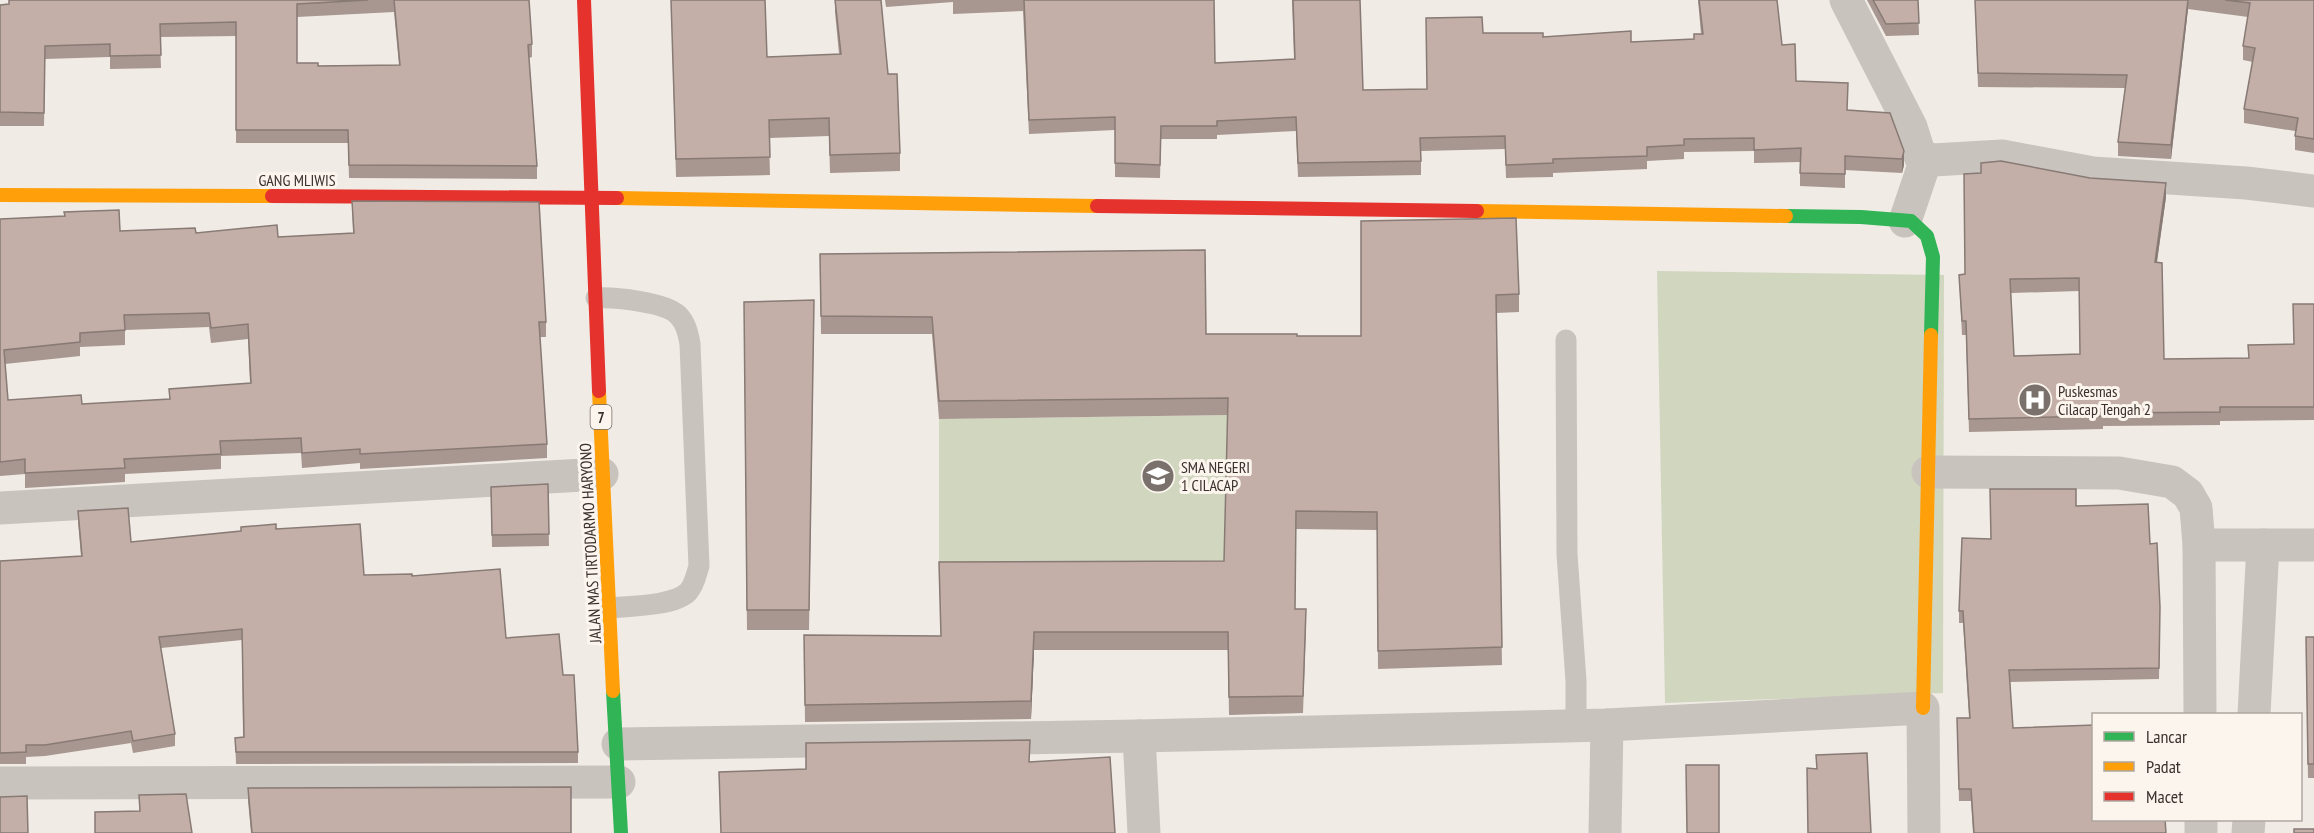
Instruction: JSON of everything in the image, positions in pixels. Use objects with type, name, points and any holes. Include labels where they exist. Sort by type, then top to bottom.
[{"type":"main road","name":"JALAN MAS TIRTODARMO HARYONO","points":[[584,0],[602,474],[621,833]]},
{"type":"main road","name":"GANG MLIWIS","points":[[0,195],[593,198],[1849,217],[1905,221]]},
{"type":"main road","points":[[1905,221],[1911,221],[1927,236],[1933,257],[1923,708]]},
{"type":"street","points":[[1846,0],[1911,127],[1920,156],[1926,159],[2002,156],[2093,174],[2246,183],[2314,191]]},
{"type":"street","points":[[1905,221],[1926,159]]},
{"type":"street","points":[[1928,472],[2119,473],[2172,482],[2188,494],[2196,508],[2199,545],[2200,713]]},
{"type":"street","points":[[0,508],[602,474]]},
{"type":"street","points":[[2199,545],[2314,544]]},
{"type":"street","points":[[2254,713],[2263,545]]},
{"type":"street","points":[[618,744],[1139,736],[1592,725],[1923,708],[1924,833]]},
{"type":"street","points":[[1592,725],[1605,833]]},
{"type":"street","points":[[1139,736],[1144,833]]},
{"type":"street","points":[[0,783],[619,782]]},
{"type":"lane","points":[[596,298],[613,297],[653,304],[677,313],[687,328],[690,344],[699,566],[695,581],[687,593],[673,601],[610,608]]},
{"type":"lane","points":[[1566,340],[1567,554],[1576,681],[1592,725]]},
{"type":"green space","points":[[1657,271],[1944,275],[1943,693],[1665,703]]},
{"type":"green space","points":[[1228,415],[1224,579],[939,580],[939,419]]},
{"type":"building","points":[[9,0],[368,0],[297,4],[297,63],[318,63],[318,66],[400,65],[394,0],[529,0],[532,44],[528,45],[537,166],[349,165],[348,130],[236,130],[236,22],[160,24],[161,55],[110,56],[110,44],[45,46],[44,113],[0,112],[0,5],[9,4]]},
{"type":"building","points":[[671,0],[765,0],[767,57],[841,54],[835,0],[881,0],[888,74],[897,74],[900,153],[830,155],[829,118],[769,120],[770,157],[676,159]]},
{"type":"building","points":[[1024,0],[1214,0],[1215,63],[1295,59],[1293,0],[1360,0],[1363,90],[1427,89],[1426,18],[1482,17],[1483,33],[1543,33],[1543,37],[1631,31],[1631,42],[1694,39],[1694,34],[1703,34],[1699,0],[1777,0],[1782,45],[1795,44],[1796,81],[1848,83],[1847,110],[1890,113],[1904,151],[1902,159],[1845,156],[1845,174],[1800,173],[1801,148],[1754,150],[1754,138],[1684,139],[1684,145],[1647,147],[1647,156],[1553,159],[1553,163],[1506,165],[1505,136],[1420,138],[1421,161],[1298,163],[1296,117],[1217,121],[1217,126],[1161,126],[1160,165],[1115,163],[1115,117],[1029,120]]},
{"type":"building","points":[[1873,0],[1918,0],[1919,23],[1886,24]]},
{"type":"building","points":[[1975,0],[2188,0],[2171,145],[2118,142],[2127,75],[1978,73]]},
{"type":"building","points":[[2225,0],[2314,0],[2314,139],[2295,136],[2298,118],[2244,109],[2255,48],[2243,46],[2250,3]]},
{"type":"building","points":[[2001,161],[2090,178],[2166,183],[2155,262],[2162,263],[2164,359],[2249,358],[2248,345],[2294,344],[2293,304],[2314,304],[2314,407],[2220,407],[2220,412],[2103,413],[2103,416],[1969,419],[1966,321],[1962,321],[1959,275],[1965,274],[1964,174],[1981,173],[1981,163]],"holes":[[[2079,278],[2080,354],[2014,356],[2010,279]]]},
{"type":"building","points":[[352,201],[539,202],[546,322],[539,322],[547,444],[360,454],[360,449],[302,453],[301,438],[220,441],[221,454],[124,459],[125,468],[25,473],[25,459],[0,462],[0,219],[65,216],[64,212],[119,210],[120,231],[195,228],[196,233],[277,225],[278,237],[354,233]],"holes":[[[209,313],[211,328],[248,324],[251,383],[169,389],[170,399],[82,404],[81,395],[8,400],[4,350],[80,342],[80,333],[125,330],[124,315]]]},
{"type":"building","points":[[1516,218],[1519,294],[1496,295],[1502,647],[1378,651],[1377,512],[1296,511],[1295,609],[1306,609],[1303,696],[1229,697],[1228,632],[1034,632],[1031,701],[805,705],[804,635],[941,636],[939,562],[1224,561],[1228,398],[939,401],[932,317],[821,316],[820,254],[1205,250],[1206,334],[1361,336],[1361,221]]},
{"type":"building","points":[[814,300],[809,610],[747,610],[744,302]]},
{"type":"building","points":[[548,484],[549,534],[492,535],[491,487]]},
{"type":"building","points":[[1990,489],[2076,489],[2076,506],[2148,504],[2150,544],[2157,543],[2160,607],[2159,668],[2009,670],[2013,728],[2092,725],[2092,821],[2165,821],[2166,833],[1974,833],[1971,789],[1959,789],[1957,718],[1970,718],[1963,611],[1959,611],[1962,538],[1991,539]]},
{"type":"building","points":[[128,508],[131,542],[241,531],[241,527],[276,524],[276,529],[360,524],[364,575],[412,574],[412,576],[500,569],[506,638],[559,634],[563,675],[574,675],[578,752],[236,752],[235,738],[244,737],[242,629],[159,637],[175,734],[133,741],[131,731],[45,745],[26,745],[26,752],[0,753],[0,561],[82,556],[78,511]]},
{"type":"building","points":[[2306,637],[2314,637],[2314,764],[2308,764]]},
{"type":"building","points":[[1030,740],[1029,762],[1110,757],[1115,833],[721,833],[719,772],[806,769],[806,743]]},
{"type":"building","points":[[1867,753],[1871,833],[1808,833],[1807,768],[1817,769],[1816,755]]},
{"type":"building","points":[[1686,765],[1719,765],[1719,833],[1687,833]]},
{"type":"building","points":[[571,787],[571,833],[252,833],[248,788]]},
{"type":"building","points":[[186,794],[192,833],[95,833],[95,812],[140,811],[139,795]]},
{"type":"building","points":[[27,796],[28,833],[0,833],[0,797]]},
{"type":"building","points":[[2294,829],[2314,829],[2314,833],[2294,833]]},
{"type":"traffic: fast","points":[[1786,216],[1861,217],[1911,221],[1927,236],[1933,257],[1931,335]]},
{"type":"traffic: fast","points":[[613,691],[621,833]]},
{"type":"traffic: slow","points":[[0,195],[272,196]]},
{"type":"traffic: slow","points":[[617,198],[1097,206]]},
{"type":"traffic: slow","points":[[1477,211],[1786,216]]},
{"type":"traffic: slow","points":[[1923,708],[1931,335]]},
{"type":"traffic: slow","points":[[599,391],[613,691]]},
{"type":"traffic: jam","points":[[584,0],[599,391]]},
{"type":"traffic: jam","points":[[272,196],[617,198]]},
{"type":"traffic: jam","points":[[1097,206],[1477,211]]},
{"type":"place","name":"Puskesmas Cilacap Tengah 2","points":[[2035,400]]},
{"type":"place","name":"SMA NEGERI 1 CILACAP","points":[[1158,476]]}]
